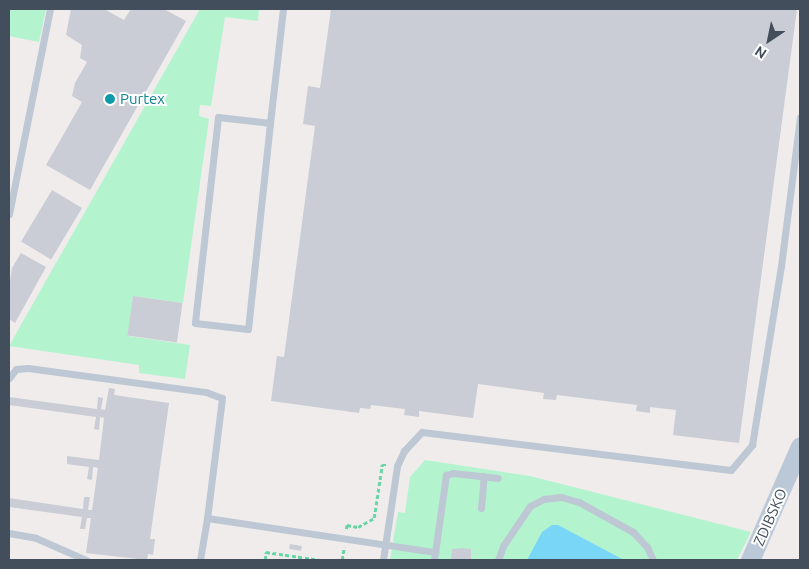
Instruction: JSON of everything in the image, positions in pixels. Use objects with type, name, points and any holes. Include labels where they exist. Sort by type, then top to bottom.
[{"type":"main road","name":"ZDIBSKO","points":[[750,560],[800,446]]},
{"type":"lane","points":[[9,214],[50,9]]},
{"type":"lane","points":[[270,123],[218,117],[195,323],[248,329],[283,9]]},
{"type":"lane","points":[[383,560],[397,466],[404,451],[422,432],[731,470],[752,445],[781,266],[800,117]]},
{"type":"lane","points":[[9,378],[16,369],[28,368],[206,392],[222,398],[200,560]]},
{"type":"lane","points":[[207,518],[385,544],[435,556],[446,475],[498,478]]},
{"type":"lane","points":[[481,508],[484,476]]},
{"type":"lane","points":[[498,560],[503,546],[530,506],[544,499],[561,497],[579,502],[633,532],[648,547],[653,560]]},
{"type":"lane","points":[[9,534],[36,538],[86,560]]},
{"type":"path","points":[[342,560],[347,525],[358,527],[374,518],[382,464],[397,466]]},
{"type":"path","points":[[265,560],[266,552],[320,560]]},
{"type":"green space","points":[[9,9],[46,9],[39,42],[9,36]]},
{"type":"green space","points":[[200,9],[259,9],[258,21],[225,17],[211,106],[200,105],[199,116],[209,119],[183,303],[133,296],[128,336],[190,345],[185,379],[139,373],[139,365],[9,346]]},
{"type":"green space","points":[[425,460],[530,476],[751,532],[737,560],[390,560],[398,512],[405,513],[410,477]]},
{"type":"water","points":[[552,525],[558,525],[624,560],[527,560],[542,532]]},
{"type":"building","name":"Purtex","points":[[71,9],[104,9],[124,20],[131,9],[164,9],[186,21],[90,190],[46,165],[82,102],[72,96],[75,83],[87,62],[80,58],[82,45],[66,35]]},
{"type":"building","points":[[331,9],[797,9],[739,443],[673,435],[676,410],[650,407],[650,413],[636,411],[637,405],[557,395],[556,400],[543,399],[544,393],[478,384],[473,418],[419,411],[419,417],[404,415],[405,409],[371,405],[370,409],[360,408],[359,413],[271,401],[277,356],[284,357],[315,126],[303,124],[308,86],[320,88]]},
{"type":"building","points":[[52,190],[82,208],[51,259],[21,241]]},
{"type":"building","points":[[21,253],[46,267],[15,323],[9,319],[9,287],[12,268]]},
{"type":"building","points":[[133,296],[183,303],[177,343],[127,336]]},
{"type":"building","points":[[109,388],[115,389],[114,395],[169,403],[150,539],[155,539],[153,555],[148,554],[147,560],[86,553],[91,518],[87,518],[85,529],[80,529],[82,517],[9,507],[9,498],[83,509],[84,497],[90,497],[88,510],[92,510],[98,468],[93,467],[92,480],[87,479],[89,467],[67,464],[67,456],[99,460],[104,418],[100,417],[99,430],[94,429],[96,417],[9,405],[9,397],[97,409],[98,397],[103,398],[101,409],[105,410]]},
{"type":"building","points":[[290,544],[302,546],[301,551],[289,549]]},
{"type":"building","points":[[452,549],[471,549],[471,560],[451,560]]},
{"type":"place","name":"Purtex","points":[[110,99]]}]
